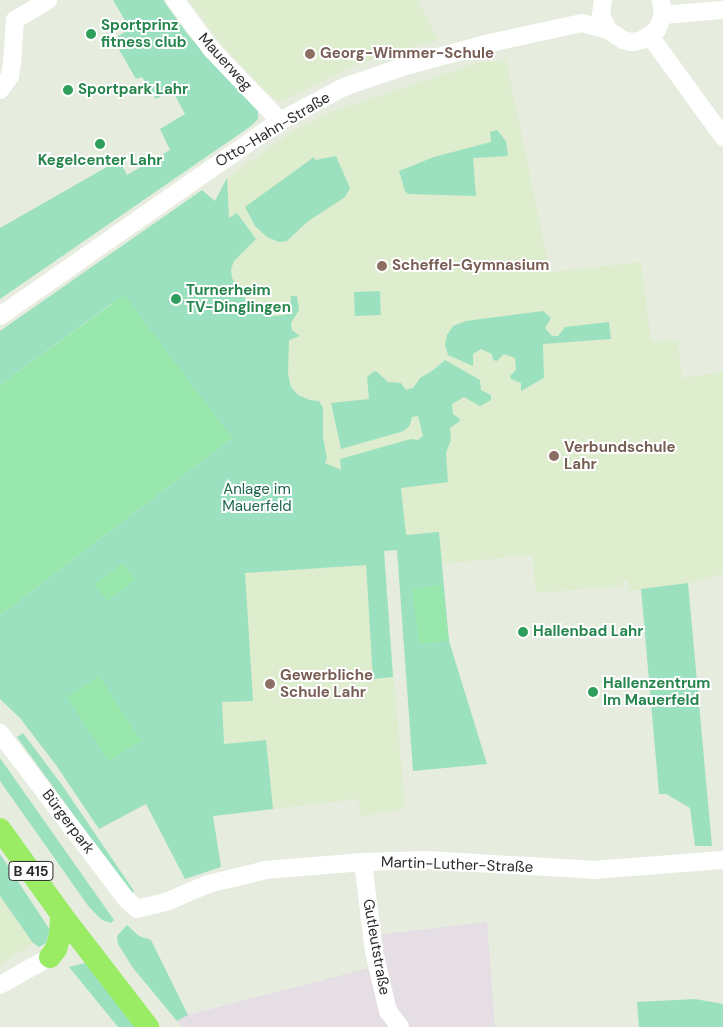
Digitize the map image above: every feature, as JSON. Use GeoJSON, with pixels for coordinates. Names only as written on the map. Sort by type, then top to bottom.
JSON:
{"type":"FeatureCollection","features":[{"type":"Feature","properties":{"kind":"main road","name":"B 415"},"geometry":{"type":"LineString","coordinates":[[0,829],[61,914],[148,1027]]}},
{"type":"Feature","properties":{"kind":"main road"},"geometry":{"type":"LineString","coordinates":[[50,957],[56,949],[60,936],[61,914]]}},
{"type":"Feature","properties":{"kind":"main road"},"geometry":{"type":"LineString","coordinates":[[50,957],[66,953],[93,954]]}},
{"type":"Feature","properties":{"kind":"street"},"geometry":{"type":"LineString","coordinates":[[0,90],[10,76],[15,20],[48,0]]}},
{"type":"Feature","properties":{"kind":"street","name":"Mauerweg"},"geometry":{"type":"LineString","coordinates":[[174,0],[212,50],[280,121]]}},
{"type":"Feature","properties":{"kind":"street"},"geometry":{"type":"LineString","coordinates":[[602,4],[602,15],[608,30]]}},
{"type":"Feature","properties":{"kind":"street","name":"Otto-Hahn-Straße"},"geometry":{"type":"LineString","coordinates":[[582,23],[602,4]]}},
{"type":"Feature","properties":{"kind":"street"},"geometry":{"type":"LineString","coordinates":[[723,10],[662,7],[661,23],[650,36],[723,137]]}},
{"type":"Feature","properties":{"kind":"street","name":"Otto-Hahn-Straße"},"geometry":{"type":"LineString","coordinates":[[0,316],[280,121],[344,87],[402,67],[473,47],[582,23],[608,30],[623,40],[632,42],[650,36]]}},
{"type":"Feature","properties":{"kind":"street","name":"Bürgerpark"},"geometry":{"type":"LineString","coordinates":[[0,732],[126,899],[137,909]]}},
{"type":"Feature","properties":{"kind":"street","name":"Martin-Luther-Straße"},"geometry":{"type":"LineString","coordinates":[[137,909],[166,902],[208,884],[266,870],[363,862],[427,860],[593,870],[723,860]]}},
{"type":"Feature","properties":{"kind":"street","name":"Gutleutstraße"},"geometry":{"type":"LineString","coordinates":[[363,862],[374,952],[388,1012],[400,1027]]}},
{"type":"Feature","properties":{"kind":"street"},"geometry":{"type":"LineString","coordinates":[[0,985],[50,957]]}},
{"type":"Feature","properties":{"kind":"shaded area","name":"Georg-Wimmer-Schule"},"geometry":{"type":"Polygon","coordinates":[[[189,0],[417,0],[438,40],[358,64],[280,102],[267,93],[222,45],[189,0]]]}},
{"type":"Feature","properties":{"kind":"shaded area"},"geometry":{"type":"Polygon","coordinates":[[[506,60],[550,272],[641,262],[651,341],[678,340],[682,378],[723,372],[723,574],[688,583],[630,591],[627,580],[623,580],[623,586],[536,593],[532,555],[441,564],[441,559],[398,563],[392,518],[321,461],[231,323],[222,185],[227,178],[298,128],[330,112],[477,63],[506,60]]]}},
{"type":"Feature","properties":{"kind":"shaded area","name":"Gewerbliche Schule Lahr"},"geometry":{"type":"Polygon","coordinates":[[[383,550],[405,809],[362,816],[358,799],[212,816],[226,568],[383,550]]]}},
{"type":"Feature","properties":{"kind":"shaded area"},"geometry":{"type":"Polygon","coordinates":[[[0,896],[33,943],[0,965],[0,896]]]}},
{"type":"Feature","properties":{"kind":"shaded area"},"geometry":{"type":"Polygon","coordinates":[[[487,922],[495,1027],[182,1027],[177,1021],[188,1015],[369,968],[365,936],[487,922]]]}},
{"type":"Feature","properties":{"kind":"green space"},"geometry":{"type":"Polygon","coordinates":[[[113,0],[163,0],[188,35],[258,111],[258,119],[251,126],[0,299],[0,228],[119,160],[127,175],[170,150],[160,129],[185,114],[172,90],[156,99],[142,77],[136,79],[113,39],[130,29],[113,0]]]}},
{"type":"Feature","properties":{"kind":"green space"},"geometry":{"type":"Polygon","coordinates":[[[497,130],[506,141],[508,156],[473,158],[476,196],[408,194],[405,191],[399,171],[434,157],[491,142],[490,132],[497,130]]]}},
{"type":"Feature","properties":{"kind":"green space"},"geometry":{"type":"Polygon","coordinates":[[[336,156],[350,188],[345,197],[307,222],[287,241],[279,242],[267,237],[255,226],[245,207],[314,157],[315,160],[336,156]]]}},
{"type":"Feature","properties":{"kind":"green space","name":"Anlage im Mauerfeld"},"geometry":{"type":"Polygon","coordinates":[[[227,178],[229,218],[237,213],[256,239],[234,261],[231,269],[232,278],[236,284],[245,287],[244,296],[248,303],[262,305],[272,316],[284,315],[290,309],[291,296],[297,296],[299,310],[291,323],[292,330],[300,336],[289,340],[288,374],[291,387],[298,395],[310,400],[319,401],[323,408],[323,437],[327,458],[325,463],[341,470],[340,459],[411,439],[418,440],[423,436],[418,416],[412,417],[410,425],[404,431],[341,449],[331,403],[369,399],[367,377],[373,372],[376,371],[388,382],[401,383],[406,390],[413,388],[420,378],[445,360],[480,380],[481,390],[491,395],[491,400],[480,406],[464,397],[452,404],[453,414],[460,421],[450,428],[451,440],[446,453],[448,482],[401,488],[406,535],[439,532],[449,641],[487,764],[413,771],[397,550],[384,551],[393,677],[373,679],[366,565],[245,573],[253,701],[222,702],[224,744],[266,740],[273,809],[213,816],[221,867],[185,879],[146,804],[99,829],[56,765],[20,718],[0,699],[0,615],[232,438],[111,304],[0,385],[0,331],[202,190],[215,201],[227,178]]]}},
{"type":"Feature","properties":{"kind":"green space"},"geometry":{"type":"Polygon","coordinates":[[[380,291],[381,315],[355,316],[354,292],[380,291]]]}},
{"type":"Feature","properties":{"kind":"green space"},"geometry":{"type":"Polygon","coordinates":[[[124,295],[232,438],[0,615],[0,385],[124,295]]]}},
{"type":"Feature","properties":{"kind":"green space"},"geometry":{"type":"Polygon","coordinates":[[[543,311],[551,318],[545,328],[552,336],[558,336],[565,327],[609,322],[611,339],[543,344],[544,378],[521,391],[521,383],[511,379],[510,376],[516,370],[515,358],[504,354],[497,361],[493,360],[492,354],[481,349],[473,354],[473,366],[448,355],[445,345],[447,335],[453,326],[466,321],[543,311]]]}},
{"type":"Feature","properties":{"kind":"green space"},"geometry":{"type":"Polygon","coordinates":[[[123,563],[136,580],[108,601],[95,584],[123,563]]]}},
{"type":"Feature","properties":{"kind":"green space"},"geometry":{"type":"Polygon","coordinates":[[[688,583],[712,846],[695,846],[690,808],[666,794],[659,794],[641,589],[688,583]]]}},
{"type":"Feature","properties":{"kind":"green space"},"geometry":{"type":"Polygon","coordinates":[[[442,585],[449,641],[419,644],[412,589],[442,585]]]}},
{"type":"Feature","properties":{"kind":"green space"},"geometry":{"type":"Polygon","coordinates":[[[99,676],[141,741],[109,761],[67,697],[99,676]]]}},
{"type":"Feature","properties":{"kind":"green space"},"geometry":{"type":"Polygon","coordinates":[[[23,733],[62,785],[134,891],[132,893],[130,893],[17,737],[23,733]]]}},
{"type":"Feature","properties":{"kind":"green space"},"geometry":{"type":"Polygon","coordinates":[[[0,758],[114,920],[111,923],[102,920],[89,907],[0,781],[0,758]]]}},
{"type":"Feature","properties":{"kind":"green space"},"geometry":{"type":"Polygon","coordinates":[[[0,854],[50,930],[46,943],[39,947],[33,943],[0,896],[0,854]]]}},
{"type":"Feature","properties":{"kind":"green space"},"geometry":{"type":"Polygon","coordinates":[[[127,925],[139,936],[151,940],[188,1015],[177,1021],[133,968],[118,944],[117,936],[127,925]]]}},
{"type":"Feature","properties":{"kind":"green space"},"geometry":{"type":"Polygon","coordinates":[[[85,963],[138,1027],[118,1027],[69,967],[85,963]]]}},
{"type":"Feature","properties":{"kind":"green space"},"geometry":{"type":"Polygon","coordinates":[[[695,999],[723,1004],[723,1027],[639,1027],[637,1002],[695,999]]]}},
{"type":"Feature","properties":{"kind":"place","name":"Sportprinz fitness club"},"geometry":{"type":"Point","coordinates":[91,34]}},
{"type":"Feature","properties":{"kind":"place","name":"Georg-Wimmer-Schule"},"geometry":{"type":"Point","coordinates":[310,54]}},
{"type":"Feature","properties":{"kind":"place","name":"Sportpark Lahr"},"geometry":{"type":"Point","coordinates":[68,90]}},
{"type":"Feature","properties":{"kind":"place","name":"Kegelcenter Lahr"},"geometry":{"type":"Point","coordinates":[100,144]}},
{"type":"Feature","properties":{"kind":"place","name":"Scheffel-Gymnasium"},"geometry":{"type":"Point","coordinates":[382,266]}},
{"type":"Feature","properties":{"kind":"place","name":"Turnerheim TV-Dinglingen"},"geometry":{"type":"Point","coordinates":[176,299]}},
{"type":"Feature","properties":{"kind":"place","name":"Verbundschule Lahr"},"geometry":{"type":"Point","coordinates":[554,456]}},
{"type":"Feature","properties":{"kind":"place","name":"Hallenbad Lahr"},"geometry":{"type":"Point","coordinates":[523,632]}},
{"type":"Feature","properties":{"kind":"place","name":"Gewerbliche Schule Lahr"},"geometry":{"type":"Point","coordinates":[270,684]}},
{"type":"Feature","properties":{"kind":"place","name":"Hallenzentrum Im Mauerfeld"},"geometry":{"type":"Point","coordinates":[593,692]}}]}
